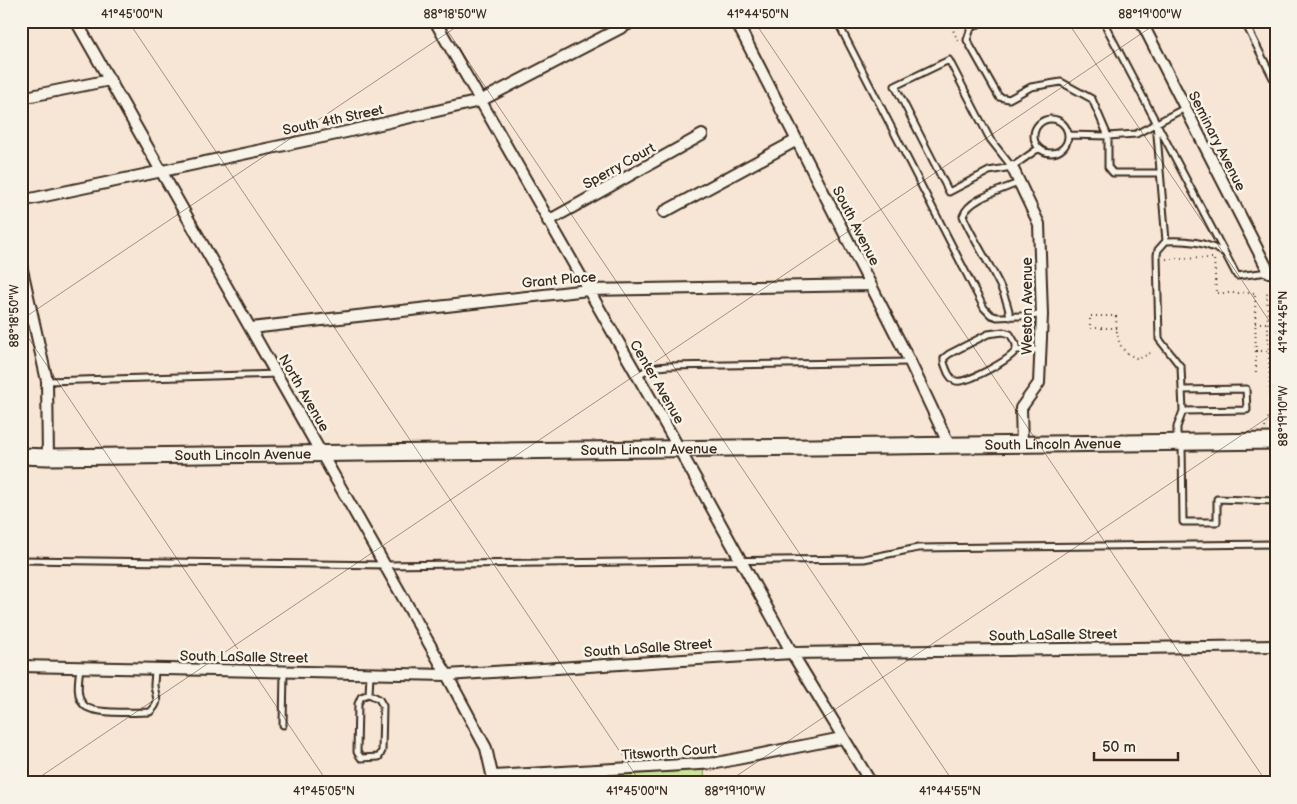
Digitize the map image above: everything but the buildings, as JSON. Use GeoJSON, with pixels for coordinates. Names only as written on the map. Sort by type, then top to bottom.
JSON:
{"type":"FeatureCollection","features":[{"type":"Feature","properties":{"kind":"street","name":"North Avenue"},"geometry":{"type":"LineString","coordinates":[[76,21],[447,675],[486,748],[494,779]]}},
{"type":"Feature","properties":{"kind":"street","name":"Center Avenue"},"geometry":{"type":"LineString","coordinates":[[435,21],[638,375],[792,652],[842,738],[871,783]]}},
{"type":"Feature","properties":{"kind":"street","name":"South 4th Street"},"geometry":{"type":"LineString","coordinates":[[21,201],[346,132],[480,101],[634,21]]}},
{"type":"Feature","properties":{"kind":"street","name":"South Avenue"},"geometry":{"type":"LineString","coordinates":[[736,21],[910,362],[949,445]]}},
{"type":"Feature","properties":{"kind":"street","name":"Seminary Avenue"},"geometry":{"type":"LineString","coordinates":[[1141,21],[1272,272]]}},
{"type":"Feature","properties":{"kind":"street"},"geometry":{"type":"LineString","coordinates":[[21,98],[110,80]]}},
{"type":"Feature","properties":{"kind":"street","name":"Sperry Court"},"geometry":{"type":"LineString","coordinates":[[548,220],[702,135]]}},
{"type":"Feature","properties":{"kind":"street"},"geometry":{"type":"LineString","coordinates":[[664,212],[797,140]]}},
{"type":"Feature","properties":{"kind":"street","name":"Weston Avenue"},"geometry":{"type":"LineString","coordinates":[[1012,167],[1039,224],[1042,350],[1039,383],[1021,408],[1022,445]]}},
{"type":"Feature","properties":{"kind":"street"},"geometry":{"type":"LineString","coordinates":[[21,265],[47,381],[48,457]]}},
{"type":"Feature","properties":{"kind":"street","name":"Grant Place"},"geometry":{"type":"LineString","coordinates":[[251,328],[588,290],[870,286]]}},
{"type":"Feature","properties":{"kind":"street","name":"South Lincoln Avenue"},"geometry":{"type":"LineString","coordinates":[[21,456],[680,450],[1276,441]]}},
{"type":"Feature","properties":{"kind":"street","name":"South LaSalle Street"},"geometry":{"type":"LineString","coordinates":[[21,666],[447,675],[792,652],[1276,646]]}},
{"type":"Feature","properties":{"kind":"street","name":"Titsworth Court"},"geometry":{"type":"LineString","coordinates":[[494,779],[717,763],[842,738]]}},
{"type":"Feature","properties":{"kind":"lane"},"geometry":{"type":"LineString","coordinates":[[837,21],[984,308],[990,315],[1010,317],[1042,315]]}},
{"type":"Feature","properties":{"kind":"lane"},"geometry":{"type":"LineString","coordinates":[[984,21],[971,28],[968,40],[999,97],[1009,99],[1031,87],[1061,82],[1092,99],[1108,136],[1108,167],[1113,173],[1160,173]]}},
{"type":"Feature","properties":{"kind":"lane"},"geometry":{"type":"LineString","coordinates":[[1103,21],[1237,276],[1272,272]]}},
{"type":"Feature","properties":{"kind":"lane"},"geometry":{"type":"LineString","coordinates":[[1244,21],[1276,84]]}},
{"type":"Feature","properties":{"kind":"lane"},"geometry":{"type":"LineString","coordinates":[[1012,167],[990,139],[949,60],[895,86],[949,192],[989,171],[1012,167],[1039,148]]}},
{"type":"Feature","properties":{"kind":"lane"},"geometry":{"type":"LineString","coordinates":[[1068,135],[1108,136],[1136,134],[1185,108]]}},
{"type":"Feature","properties":{"kind":"lane"},"geometry":{"type":"LineString","coordinates":[[1044,121],[1059,121],[1067,130],[1068,135],[1067,141],[1060,150],[1049,153],[1039,148],[1034,133],[1044,121]]}},
{"type":"Feature","properties":{"kind":"lane"},"geometry":{"type":"LineString","coordinates":[[1156,123],[1166,241]]}},
{"type":"Feature","properties":{"kind":"lane"},"geometry":{"type":"LineString","coordinates":[[1010,317],[1008,302],[963,216],[966,209],[978,201],[1020,182]]}},
{"type":"Feature","properties":{"kind":"lane"},"geometry":{"type":"LineString","coordinates":[[1224,253],[1207,244],[1188,240],[1166,241],[1158,250],[1157,255],[1159,339],[1181,367],[1183,411],[1177,427],[1183,522],[1217,522],[1217,499],[1276,501]]}},
{"type":"Feature","properties":{"kind":"lane"},"geometry":{"type":"LineString","coordinates":[[21,323],[33,320]]}},
{"type":"Feature","properties":{"kind":"lane"},"geometry":{"type":"LineString","coordinates":[[1016,350],[1016,344],[1010,334],[995,332],[948,354],[944,358],[944,362],[951,378],[956,381],[963,381],[1003,362],[1016,350],[1042,350]]}},
{"type":"Feature","properties":{"kind":"lane"},"geometry":{"type":"LineString","coordinates":[[638,375],[650,368],[667,366],[910,362]]}},
{"type":"Feature","properties":{"kind":"lane"},"geometry":{"type":"LineString","coordinates":[[47,381],[277,374]]}},
{"type":"Feature","properties":{"kind":"lane"},"geometry":{"type":"LineString","coordinates":[[1182,390],[1246,389],[1247,410],[1183,411]]}},
{"type":"Feature","properties":{"kind":"lane"},"geometry":{"type":"LineString","coordinates":[[21,560],[386,565],[864,559],[918,548],[1276,544]]}},
{"type":"Feature","properties":{"kind":"lane"},"geometry":{"type":"LineString","coordinates":[[80,667],[79,695],[84,706],[92,710],[150,712],[156,706],[158,699],[154,686],[155,668]]}},
{"type":"Feature","properties":{"kind":"lane"},"geometry":{"type":"LineString","coordinates":[[283,725],[284,671]]}},
{"type":"Feature","properties":{"kind":"lane"},"geometry":{"type":"LineString","coordinates":[[369,694],[370,673]]}},
{"type":"Feature","properties":{"kind":"lane"},"geometry":{"type":"LineString","coordinates":[[369,694],[379,699],[383,706],[382,751],[379,757],[361,758],[357,752],[358,704],[361,697],[369,694]]}},
{"type":"Feature","properties":{"kind":"path"},"geometry":{"type":"LineString","coordinates":[[1166,259],[1214,258],[1216,293],[1255,293],[1256,376]]}},
{"type":"Feature","properties":{"kind":"path"},"geometry":{"type":"LineString","coordinates":[[1265,428],[1269,416],[1270,396],[1267,351],[1267,292]]}},
{"type":"Feature","properties":{"kind":"path"},"geometry":{"type":"LineString","coordinates":[[1116,328],[1090,328],[1090,316],[1116,316],[1117,339],[1126,353],[1139,358],[1152,352]]}},
{"type":"Feature","properties":{"kind":"path"},"geometry":{"type":"LineString","coordinates":[[1255,323],[1267,323]]}},
{"type":"Feature","properties":{"kind":"path"},"geometry":{"type":"LineString","coordinates":[[1256,351],[1267,351]]}},
{"type":"Feature","properties":{"kind":"green space"},"geometry":{"type":"Polygon","coordinates":[[[704,770],[705,783],[598,783],[598,776],[704,770]]]}}]}
